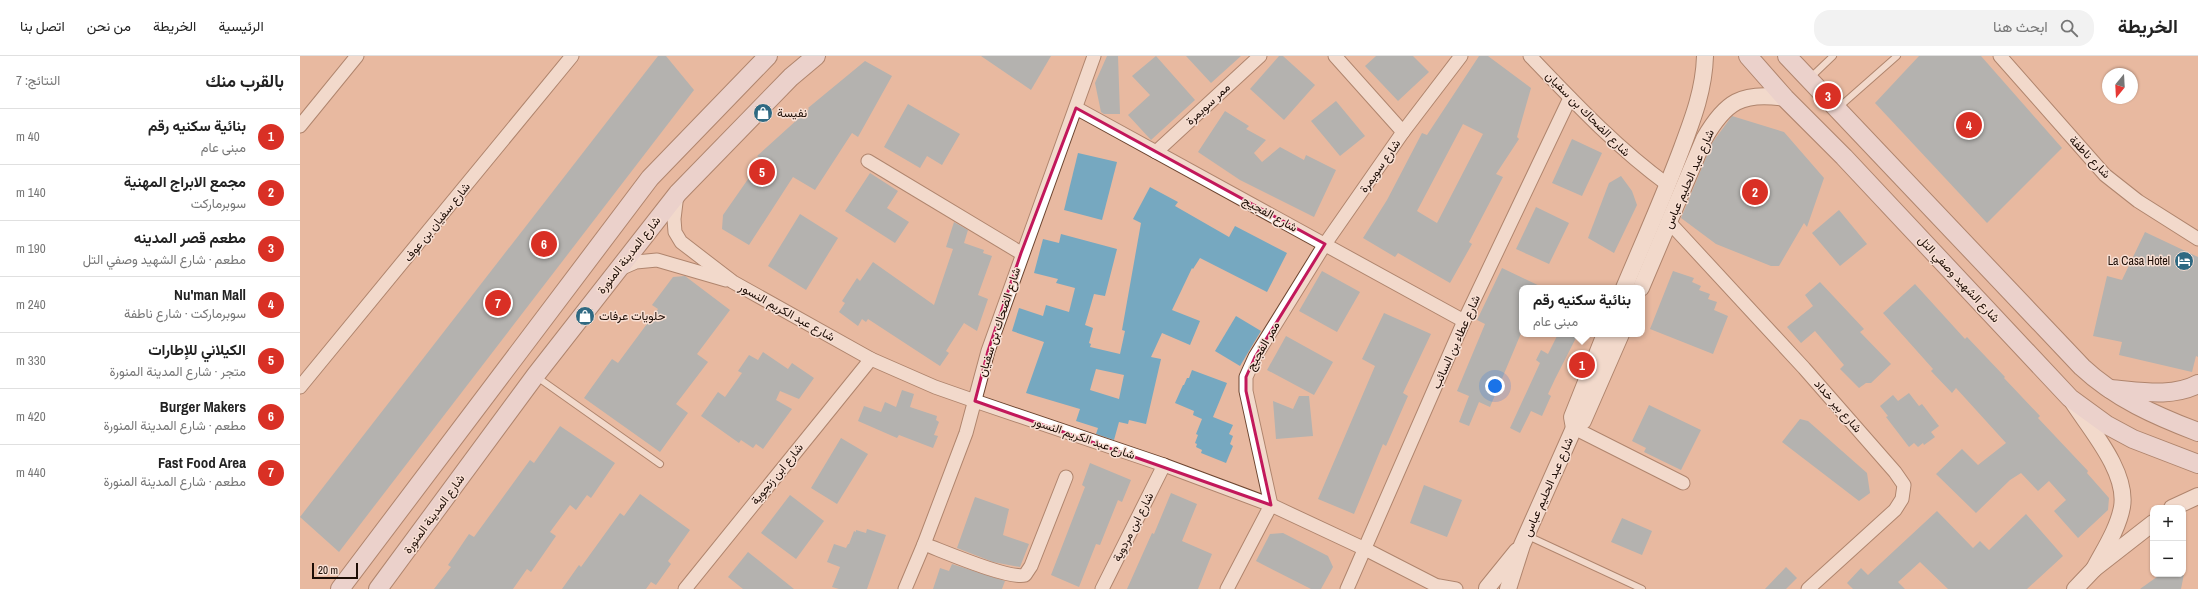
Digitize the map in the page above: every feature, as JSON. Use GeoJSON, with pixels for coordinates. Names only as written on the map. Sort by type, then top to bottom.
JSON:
{"type":"FeatureCollection","features":[{"type":"Feature","properties":{"kind":"main road","name":"شارع المدينة المنورة"},"geometry":{"type":"LineString","coordinates":[[378,589],[535,376],[678,193],[791,78],[816,56]]}},
{"type":"Feature","properties":{"kind":"main road","name":"شارع الشهيد وصفي التل"},"geometry":{"type":"LineString","coordinates":[[1748,56],[1784,98],[1844,157],[2070,398],[2107,424],[2133,439],[2198,464]]}},
{"type":"Feature","properties":{"kind":"main road"},"geometry":{"type":"LineString","coordinates":[[1787,56],[2042,328],[2082,367],[2107,389],[2145,410],[2198,432]]}},
{"type":"Feature","properties":{"kind":"main road"},"geometry":{"type":"LineString","coordinates":[[340,589],[650,178],[766,57]]}},
{"type":"Feature","properties":{"kind":"main road"},"geometry":{"type":"LineString","coordinates":[[2107,389],[2169,391],[2184,389],[2198,384]]}},
{"type":"Feature","properties":{"kind":"street"},"geometry":{"type":"LineString","coordinates":[[300,126],[357,56]]}},
{"type":"Feature","properties":{"kind":"street","name":"شارع سفيان بن عوف"},"geometry":{"type":"LineString","coordinates":[[300,387],[340,341],[572,56]]}},
{"type":"Feature","properties":{"kind":"street","name":"شارع الضحاك بن سفيان"},"geometry":{"type":"LineString","coordinates":[[905,589],[924,544],[966,433],[988,351],[1021,253],[1094,56]]}},
{"type":"Feature","properties":{"kind":"street","name":"ممر سويمرة"},"geometry":{"type":"LineString","coordinates":[[1156,152],[1260,56]]}},
{"type":"Feature","properties":{"kind":"street","name":"شارع سويمرة"},"geometry":{"type":"LineString","coordinates":[[1325,244],[1403,132],[1334,56]]}},
{"type":"Feature","properties":{"kind":"street"},"geometry":{"type":"LineString","coordinates":[[1403,132],[1461,56]]}},
{"type":"Feature","properties":{"kind":"street","name":"شارع الضحاك بن سفيان"},"geometry":{"type":"LineString","coordinates":[[1530,56],[1626,153],[1668,185]]}},
{"type":"Feature","properties":{"kind":"street","name":"شارع عبد الحليم عباس"},"geometry":{"type":"LineString","coordinates":[[1625,285],[1668,185],[1697,108],[1704,73],[1705,56]]}},
{"type":"Feature","properties":{"kind":"street"},"geometry":{"type":"LineString","coordinates":[[1737,56],[1770,81]]}},
{"type":"Feature","properties":{"kind":"street"},"geometry":{"type":"LineString","coordinates":[[1796,56],[1807,78]]}},
{"type":"Feature","properties":{"kind":"street","name":"شارع ناطفة"},"geometry":{"type":"LineString","coordinates":[[2000,56],[2105,175],[2138,201],[2198,239]]}},
{"type":"Feature","properties":{"kind":"street","name":"شارع عبد الحليم عباس"},"geometry":{"type":"LineString","coordinates":[[1642,285],[1670,223],[1704,139],[1724,110],[1737,101],[1752,95],[1765,94],[1784,98]]}},
{"type":"Feature","properties":{"kind":"street","name":"شارع عطاء بن السائب"},"geometry":{"type":"LineString","coordinates":[[1347,589],[1464,321],[1570,98]]}},
{"type":"Feature","properties":{"kind":"street","name":"شارع الفجيج"},"geometry":{"type":"LineString","coordinates":[[1076,108],[1464,321]]}},
{"type":"Feature","properties":{"kind":"street"},"geometry":{"type":"LineString","coordinates":[[868,161],[1021,253]]}},
{"type":"Feature","properties":{"kind":"street","name":"شارع عبد الكريم النسور"},"geometry":{"type":"LineString","coordinates":[[678,193],[674,219],[675,232],[681,242],[733,282],[871,359],[975,402],[1164,465],[1271,505],[1365,549],[1441,587],[1456,589]]}},
{"type":"Feature","properties":{"kind":"street","name":"شارع بير خداد"},"geometry":{"type":"LineString","coordinates":[[1670,223],[1804,368],[1895,472],[1904,485],[1902,499],[1895,510],[1808,589]]}},
{"type":"Feature","properties":{"kind":"street","name":"ممر الفجيج"},"geometry":{"type":"LineString","coordinates":[[1271,505],[1246,391],[1246,377],[1255,357],[1325,244]]}},
{"type":"Feature","properties":{"kind":"street","name":"شارع عبد الكريم النسور"},"geometry":{"type":"LineString","coordinates":[[617,271],[636,262],[656,260],[733,282]]}},
{"type":"Feature","properties":{"kind":"street","name":"شارع عبد الحليم عباس"},"geometry":{"type":"LineString","coordinates":[[1574,428],[1572,417],[1604,337]]}},
{"type":"Feature","properties":{"kind":"street","name":"شارع عبد الحليم عباس"},"geometry":{"type":"LineString","coordinates":[[1508,589],[1524,540],[1574,428],[1583,421],[1620,337]]}},
{"type":"Feature","properties":{"kind":"street","name":"شارع ابن زنجوية"},"geometry":{"type":"LineString","coordinates":[[685,589],[871,359]]}},
{"type":"Feature","properties":{"kind":"street"},"geometry":{"type":"LineString","coordinates":[[2070,398],[2110,460],[2120,480],[2122,507],[2114,530],[2094,569]]}},
{"type":"Feature","properties":{"kind":"street"},"geometry":{"type":"LineString","coordinates":[[1574,428],[1683,483]]}},
{"type":"Feature","properties":{"kind":"street","name":"شارع ابن مردوية"},"geometry":{"type":"LineString","coordinates":[[1102,589],[1164,465]]}},
{"type":"Feature","properties":{"kind":"street"},"geometry":{"type":"LineString","coordinates":[[924,544],[994,569],[1018,576],[1025,575],[1032,566],[1066,477]]}},
{"type":"Feature","properties":{"kind":"street"},"geometry":{"type":"LineString","coordinates":[[2178,505],[2198,496]]}},
{"type":"Feature","properties":{"kind":"street"},"geometry":{"type":"LineString","coordinates":[[1227,589],[1271,505]]}},
{"type":"Feature","properties":{"kind":"street"},"geometry":{"type":"LineString","coordinates":[[2075,589],[2094,569],[2150,524]]}},
{"type":"Feature","properties":{"kind":"street","name":"شارع عبد الحليم عباس"},"geometry":{"type":"LineString","coordinates":[[1489,589],[1524,540]]}},
{"type":"Feature","properties":{"kind":"lane"},"geometry":{"type":"LineString","coordinates":[[1807,78],[1833,56]]}},
{"type":"Feature","properties":{"kind":"lane"},"geometry":{"type":"LineString","coordinates":[[1836,110],[1897,56]]}},
{"type":"Feature","properties":{"kind":"lane"},"geometry":{"type":"LineString","coordinates":[[535,376],[660,464]]}},
{"type":"Feature","properties":{"kind":"lane"},"geometry":{"type":"LineString","coordinates":[[1524,540],[1642,589]]}},
{"type":"Feature","properties":{"kind":"highlighted area"},"geometry":{"type":"Polygon","coordinates":[[[1076,108],[1325,244],[1255,357],[1246,377],[1246,391],[1271,505],[975,401],[988,351],[1021,253],[1076,108]]]}},
{"type":"Feature","properties":{"kind":"building"},"geometry":{"type":"Polygon","coordinates":[[[658,56],[666,56],[694,90],[339,552],[300,517],[658,56]]]}},
{"type":"Feature","properties":{"kind":"building"},"geometry":{"type":"Polygon","coordinates":[[[981,56],[1051,56],[1031,90],[981,56]]]}},
{"type":"Feature","properties":{"kind":"building"},"geometry":{"type":"Polygon","coordinates":[[[1107,56],[1118,56],[1120,114],[1104,114],[1101,112],[1095,83],[1107,56]]]}},
{"type":"Feature","properties":{"kind":"building"},"geometry":{"type":"Polygon","coordinates":[[[1156,56],[1195,100],[1151,140],[1128,115],[1150,95],[1132,76],[1156,56]]]}},
{"type":"Feature","properties":{"kind":"building"},"geometry":{"type":"Polygon","coordinates":[[[1186,56],[1241,56],[1211,83],[1186,56]]]}},
{"type":"Feature","properties":{"kind":"building"},"geometry":{"type":"Polygon","coordinates":[[[1279,56],[1283,56],[1315,85],[1284,120],[1250,89],[1279,56]]]}},
{"type":"Feature","properties":{"kind":"building"},"geometry":{"type":"Polygon","coordinates":[[[1376,56],[1413,56],[1429,72],[1398,101],[1365,66],[1376,56]]]}},
{"type":"Feature","properties":{"kind":"building"},"geometry":{"type":"Polygon","coordinates":[[[1479,56],[1488,56],[1531,88],[1517,137],[1519,139],[1496,174],[1503,177],[1469,242],[1472,244],[1450,283],[1398,253],[1395,257],[1363,238],[1387,200],[1422,133],[1427,135],[1479,56]],[[1463,124],[1417,211],[1437,223],[1483,134],[1463,124]]]}},
{"type":"Feature","properties":{"kind":"building"},"geometry":{"type":"Polygon","coordinates":[[[1919,56],[1981,56],[2062,148],[1987,223],[1875,103],[1919,56]]]}},
{"type":"Feature","properties":{"kind":"building"},"geometry":{"type":"Polygon","coordinates":[[[865,61],[892,76],[858,137],[852,133],[815,190],[793,177],[749,245],[722,229],[723,215],[762,159],[757,156],[809,109],[808,108],[865,61]]]}},
{"type":"Feature","properties":{"kind":"building"},"geometry":{"type":"Polygon","coordinates":[[[1336,101],[1365,136],[1340,156],[1311,121],[1336,101]]]}},
{"type":"Feature","properties":{"kind":"building"},"geometry":{"type":"Polygon","coordinates":[[[908,104],[960,134],[942,165],[927,156],[920,168],[884,147],[908,104]]]}},
{"type":"Feature","properties":{"kind":"building"},"geometry":{"type":"Polygon","coordinates":[[[1225,111],[1249,126],[1246,129],[1266,140],[1254,153],[1262,162],[1280,147],[1304,160],[1306,155],[1336,170],[1314,217],[1240,180],[1198,152],[1225,111]]]}},
{"type":"Feature","properties":{"kind":"building"},"geometry":{"type":"Polygon","coordinates":[[[1732,116],[1784,132],[1824,178],[1807,227],[1804,223],[1779,266],[1771,266],[1716,244],[1681,218],[1712,143],[1732,116]]]}},
{"type":"Feature","properties":{"kind":"building"},"geometry":{"type":"Polygon","coordinates":[[[1572,139],[1602,153],[1582,196],[1552,183],[1572,139]]]}},
{"type":"Feature","properties":{"kind":"building"},"geometry":{"type":"Polygon","coordinates":[[[1078,153],[1117,162],[1102,220],[1064,210],[1078,153]]]}},
{"type":"Feature","properties":{"kind":"building"},"geometry":{"type":"Polygon","coordinates":[[[870,173],[898,191],[887,208],[909,222],[895,243],[845,211],[870,173]]]}},
{"type":"Feature","properties":{"kind":"building"},"geometry":{"type":"Polygon","coordinates":[[[1621,176],[1632,191],[1637,205],[1614,253],[1588,238],[1609,183],[1621,176]]]}},
{"type":"Feature","properties":{"kind":"building"},"geometry":{"type":"Polygon","coordinates":[[[1150,187],[1178,202],[1175,206],[1229,237],[1235,226],[1287,253],[1267,292],[1200,258],[1193,269],[1192,268],[1172,310],[1200,321],[1190,345],[1162,333],[1151,357],[1161,359],[1146,424],[1129,420],[1128,424],[1119,422],[1114,440],[1096,434],[1098,428],[1076,421],[1080,409],[1026,393],[1044,342],[1012,331],[1019,308],[1043,316],[1046,305],[1069,312],[1075,288],[1056,283],[1058,279],[1034,273],[1043,239],[1059,243],[1061,234],[1117,249],[1105,296],[1094,294],[1085,325],[1093,328],[1089,343],[1091,344],[1090,347],[1120,354],[1125,331],[1122,330],[1141,223],[1133,219],[1150,187]],[[1096,369],[1090,390],[1119,399],[1124,375],[1096,369]]]}},
{"type":"Feature","properties":{"kind":"building"},"geometry":{"type":"Polygon","coordinates":[[[1536,207],[1569,223],[1549,264],[1516,249],[1536,207]]]}},
{"type":"Feature","properties":{"kind":"building"},"geometry":{"type":"Polygon","coordinates":[[[1839,210],[1867,244],[1840,266],[1812,233],[1839,210]]]}},
{"type":"Feature","properties":{"kind":"building"},"geometry":{"type":"Polygon","coordinates":[[[800,214],[838,238],[806,290],[768,266],[800,214]]]}},
{"type":"Feature","properties":{"kind":"building"},"geometry":{"type":"Polygon","coordinates":[[[954,222],[968,230],[964,243],[984,250],[983,253],[992,256],[978,295],[988,299],[977,331],[964,323],[946,351],[949,353],[940,366],[868,319],[866,322],[862,319],[858,326],[839,312],[845,303],[842,301],[857,278],[860,281],[873,262],[934,305],[953,249],[946,247],[954,222]]]}},
{"type":"Feature","properties":{"kind":"building"},"geometry":{"type":"Polygon","coordinates":[[[2145,232],[2198,257],[2198,357],[2196,356],[2192,372],[2119,355],[2122,342],[2093,336],[2107,276],[2122,280],[2145,232]]]}},
{"type":"Feature","properties":{"kind":"building"},"geometry":{"type":"Polygon","coordinates":[[[1502,268],[1538,285],[1519,285],[1519,337],[1490,407],[1479,402],[1469,426],[1459,422],[1469,396],[1457,391],[1485,324],[1477,320],[1502,268]]]}},
{"type":"Feature","properties":{"kind":"building"},"geometry":{"type":"Polygon","coordinates":[[[1322,271],[1360,292],[1337,332],[1299,311],[1322,271]]]}},
{"type":"Feature","properties":{"kind":"building"},"geometry":{"type":"Polygon","coordinates":[[[1673,271],[1694,278],[1692,282],[1701,286],[1699,290],[1710,294],[1708,299],[1717,302],[1714,310],[1728,316],[1713,354],[1650,329],[1673,271]]]}},
{"type":"Feature","properties":{"kind":"building"},"geometry":{"type":"Polygon","coordinates":[[[685,276],[730,310],[697,354],[708,362],[676,404],[688,413],[660,452],[584,398],[612,359],[618,363],[658,309],[652,305],[673,277],[685,276]]]}},
{"type":"Feature","properties":{"kind":"building"},"geometry":{"type":"Polygon","coordinates":[[[1820,282],[1864,329],[1860,332],[1891,364],[1871,383],[1866,383],[1859,388],[1840,369],[1844,365],[1815,331],[1801,343],[1787,327],[1813,306],[1805,295],[1820,282]]]}},
{"type":"Feature","properties":{"kind":"building"},"geometry":{"type":"Polygon","coordinates":[[[1915,284],[1965,339],[1967,337],[2005,377],[2004,378],[2040,416],[2038,418],[2088,471],[2087,473],[2109,498],[2108,510],[2078,538],[2054,511],[2066,500],[2049,481],[2038,491],[2021,473],[2010,480],[1976,513],[1936,474],[1962,449],[1978,465],[2006,443],[1956,388],[1952,393],[1931,371],[1933,369],[1883,313],[1915,284]]]}},
{"type":"Feature","properties":{"kind":"building"},"geometry":{"type":"Polygon","coordinates":[[[1384,313],[1431,334],[1403,393],[1408,396],[1386,446],[1383,444],[1354,514],[1318,499],[1375,366],[1362,359],[1384,313]]]}},
{"type":"Feature","properties":{"kind":"building"},"geometry":{"type":"Polygon","coordinates":[[[1236,316],[1261,331],[1240,366],[1215,351],[1236,316]]]}},
{"type":"Feature","properties":{"kind":"building"},"geometry":{"type":"Polygon","coordinates":[[[1286,336],[1333,362],[1314,395],[1267,370],[1286,336]]]}},
{"type":"Feature","properties":{"kind":"building"},"geometry":{"type":"Polygon","coordinates":[[[1556,337],[1576,337],[1548,394],[1551,396],[1542,416],[1531,411],[1520,433],[1510,428],[1540,363],[1536,360],[1541,350],[1548,354],[1556,337]]]}},
{"type":"Feature","properties":{"kind":"building"},"geometry":{"type":"Polygon","coordinates":[[[763,352],[788,369],[792,363],[814,378],[799,399],[780,391],[776,400],[792,409],[763,449],[756,444],[753,448],[741,440],[739,443],[701,416],[718,392],[725,397],[742,373],[738,371],[749,355],[758,360],[763,352]]]}},
{"type":"Feature","properties":{"kind":"building"},"geometry":{"type":"Polygon","coordinates":[[[1192,370],[1227,383],[1213,417],[1233,425],[1229,434],[1233,436],[1230,444],[1233,446],[1226,463],[1201,453],[1202,450],[1196,447],[1197,444],[1195,443],[1198,435],[1196,434],[1202,419],[1193,415],[1194,411],[1175,403],[1192,370]]]}},
{"type":"Feature","properties":{"kind":"building"},"geometry":{"type":"Polygon","coordinates":[[[902,390],[914,394],[910,407],[937,416],[936,420],[939,422],[934,435],[938,436],[933,448],[899,435],[897,438],[858,421],[864,406],[881,412],[885,402],[896,407],[902,390]]]}},
{"type":"Feature","properties":{"kind":"building"},"geometry":{"type":"Polygon","coordinates":[[[1909,393],[1919,406],[1922,404],[1939,426],[1931,432],[1935,437],[1924,445],[1923,443],[1918,447],[1914,443],[1909,447],[1886,417],[1888,416],[1880,406],[1893,395],[1898,401],[1909,393]]]}},
{"type":"Feature","properties":{"kind":"building"},"geometry":{"type":"Polygon","coordinates":[[[1299,396],[1309,396],[1313,436],[1276,439],[1273,401],[1293,409],[1299,396]]]}},
{"type":"Feature","properties":{"kind":"building"},"geometry":{"type":"Polygon","coordinates":[[[1649,405],[1701,430],[1681,470],[1644,452],[1646,448],[1632,441],[1649,405]]]}},
{"type":"Feature","properties":{"kind":"building"},"geometry":{"type":"Polygon","coordinates":[[[1800,419],[1808,421],[1867,473],[1870,493],[1859,501],[1782,442],[1800,419]]]}},
{"type":"Feature","properties":{"kind":"building"},"geometry":{"type":"Polygon","coordinates":[[[560,426],[615,463],[591,498],[587,495],[576,510],[570,505],[550,532],[556,536],[531,572],[527,569],[513,589],[434,589],[451,567],[448,565],[469,534],[474,537],[530,460],[534,463],[560,426]]]}},
{"type":"Feature","properties":{"kind":"building"},"geometry":{"type":"Polygon","coordinates":[[[841,438],[868,454],[837,504],[811,488],[841,438]]]}},
{"type":"Feature","properties":{"kind":"building"},"geometry":{"type":"Polygon","coordinates":[[[1090,463],[1131,480],[1122,502],[1118,500],[1100,545],[1096,544],[1079,587],[1051,575],[1085,487],[1082,485],[1090,463]]]}},
{"type":"Feature","properties":{"kind":"building"},"geometry":{"type":"Polygon","coordinates":[[[1424,485],[1462,500],[1447,537],[1410,523],[1424,485]]]}},
{"type":"Feature","properties":{"kind":"building"},"geometry":{"type":"Polygon","coordinates":[[[1171,493],[1197,504],[1182,541],[1212,554],[1198,589],[1127,589],[1152,533],[1154,534],[1171,493]]]}},
{"type":"Feature","properties":{"kind":"building"},"geometry":{"type":"Polygon","coordinates":[[[640,494],[690,530],[668,561],[671,564],[656,585],[651,582],[646,589],[562,589],[579,565],[581,567],[620,513],[624,516],[640,494]]]}},
{"type":"Feature","properties":{"kind":"building"},"geometry":{"type":"Polygon","coordinates":[[[790,495],[824,521],[796,559],[761,533],[790,495]]]}},
{"type":"Feature","properties":{"kind":"building"},"geometry":{"type":"Polygon","coordinates":[[[975,497],[1009,509],[1003,535],[1029,544],[1020,567],[993,562],[957,548],[975,497]]]}},
{"type":"Feature","properties":{"kind":"building"},"geometry":{"type":"Polygon","coordinates":[[[1937,511],[1973,548],[1980,541],[1989,550],[2026,514],[2063,556],[2027,589],[1948,589],[1920,562],[1898,582],[1905,589],[1853,589],[1847,583],[1861,568],[1868,575],[1937,511]]]}},
{"type":"Feature","properties":{"kind":"building"},"geometry":{"type":"Polygon","coordinates":[[[1622,518],[1652,531],[1642,555],[1611,542],[1622,518]]]}},
{"type":"Feature","properties":{"kind":"building"},"geometry":{"type":"Polygon","coordinates":[[[867,529],[886,535],[867,589],[839,589],[832,587],[840,567],[827,562],[834,544],[846,548],[854,531],[856,532],[856,530],[866,533],[867,529]]]}},
{"type":"Feature","properties":{"kind":"building"},"geometry":{"type":"Polygon","coordinates":[[[1283,533],[1328,556],[1333,567],[1321,589],[1311,589],[1256,561],[1270,534],[1283,533]]]}},
{"type":"Feature","properties":{"kind":"building"},"geometry":{"type":"Polygon","coordinates":[[[748,552],[794,589],[743,589],[728,577],[748,552]]]}},
{"type":"Feature","properties":{"kind":"building"},"geometry":{"type":"Polygon","coordinates":[[[952,564],[1005,581],[1002,589],[933,589],[940,568],[949,571],[952,564]]]}},
{"type":"Feature","properties":{"kind":"building"},"geometry":{"type":"Polygon","coordinates":[[[1786,567],[1797,578],[1786,589],[1765,589],[1786,567]]]}},
{"type":"Feature","properties":{"kind":"building"},"geometry":{"type":"Polygon","coordinates":[[[2157,577],[2183,577],[2181,589],[2140,589],[2157,577]]]}},
{"type":"Feature","properties":{"kind":"place","name":"مطعم قصر المدينه"},"geometry":{"type":"Point","coordinates":[1828,96]}},
{"type":"Feature","properties":{"kind":"place","name":"نفيسة"},"geometry":{"type":"Point","coordinates":[763,113]}},
{"type":"Feature","properties":{"kind":"place","name":"Nu'man Mall"},"geometry":{"type":"Point","coordinates":[1969,125]}},
{"type":"Feature","properties":{"kind":"place","name":"الكيلاني للإطارات"},"geometry":{"type":"Point","coordinates":[762,172]}},
{"type":"Feature","properties":{"kind":"place","name":"مجمع الابراج المهنية"},"geometry":{"type":"Point","coordinates":[1755,192]}},
{"type":"Feature","properties":{"kind":"place","name":"Burger Makers"},"geometry":{"type":"Point","coordinates":[544,244]}},
{"type":"Feature","properties":{"kind":"place","name":"La Casa Hotel"},"geometry":{"type":"Point","coordinates":[2184,261]}},
{"type":"Feature","properties":{"kind":"place","name":"Fast Food Area"},"geometry":{"type":"Point","coordinates":[498,303]}},
{"type":"Feature","properties":{"kind":"place","name":"حلويات عرفات"},"geometry":{"type":"Point","coordinates":[585,316]}},
{"type":"Feature","properties":{"kind":"place","name":"بنائية سكنيه رقم"},"geometry":{"type":"Point","coordinates":[1582,365]}}]}
